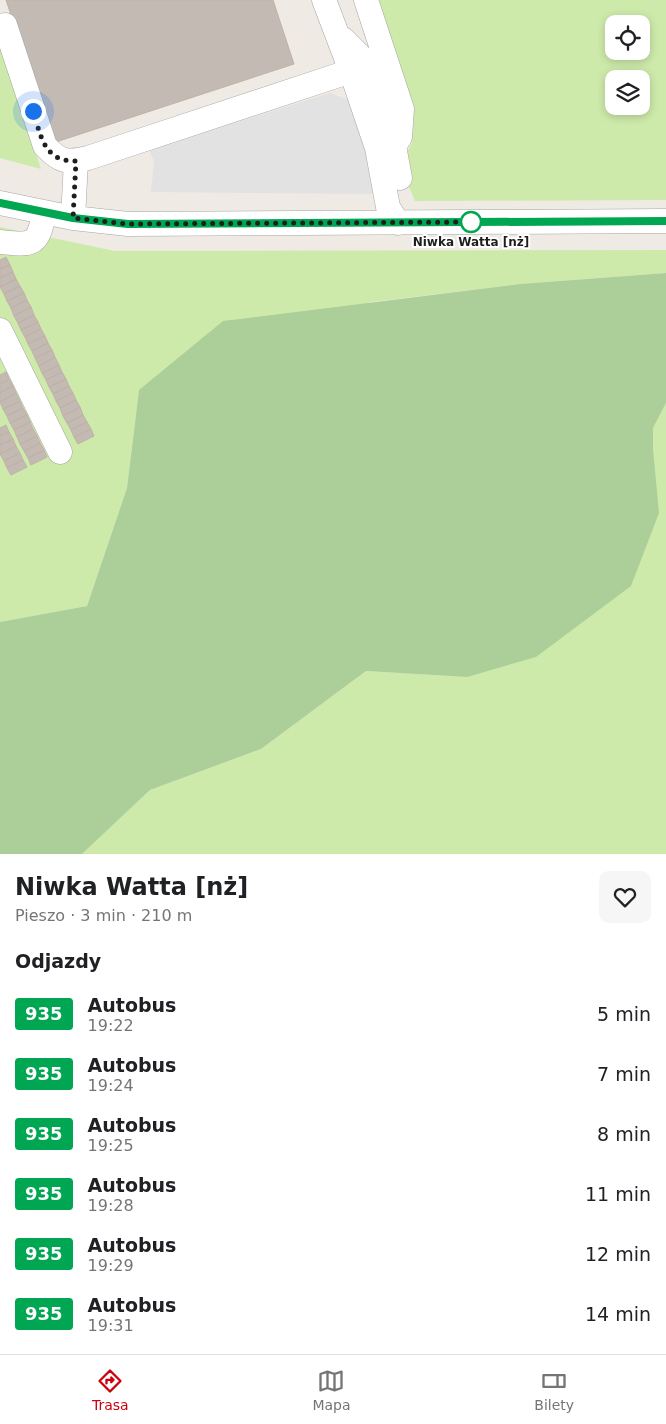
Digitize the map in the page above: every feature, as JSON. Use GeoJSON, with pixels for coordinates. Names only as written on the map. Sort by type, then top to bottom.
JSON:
{"type":"FeatureCollection","features":[{"type":"Feature","properties":{"kind":"street"},"geometry":{"type":"LineString","coordinates":[[324,0],[351,71],[386,147]]}},
{"type":"Feature","properties":{"kind":"street"},"geometry":{"type":"LineString","coordinates":[[366,0],[402,109],[400,137],[386,147]]}},
{"type":"Feature","properties":{"kind":"street"},"geometry":{"type":"LineString","coordinates":[[4,24],[44,146],[54,156],[65,161],[76,161],[351,71]]}},
{"type":"Feature","properties":{"kind":"street"},"geometry":{"type":"LineString","coordinates":[[334,30],[367,63],[387,117],[388,207],[398,224]]}},
{"type":"Feature","properties":{"kind":"street"},"geometry":{"type":"LineString","coordinates":[[73,218],[76,161]]}},
{"type":"Feature","properties":{"kind":"street"},"geometry":{"type":"LineString","coordinates":[[0,203],[73,218],[128,224],[398,224],[666,221]]}},
{"type":"Feature","properties":{"kind":"street"},"geometry":{"type":"LineString","coordinates":[[0,242],[30,243],[37,238],[44,213]]}},
{"type":"Feature","properties":{"kind":"street"},"geometry":{"type":"LineString","coordinates":[[0,330],[60,452]]}},
{"type":"Feature","properties":{"kind":"green space"},"geometry":{"type":"Polygon","coordinates":[[[376,0],[666,0],[666,200],[415,201],[409,187],[405,156],[412,143],[414,117],[376,0]]]}},
{"type":"Feature","properties":{"kind":"green space"},"geometry":{"type":"Polygon","coordinates":[[[0,40],[41,169],[0,158],[0,40]]]}},
{"type":"Feature","properties":{"kind":"green space"},"geometry":{"type":"Polygon","coordinates":[[[0,227],[115,251],[666,250],[666,273],[520,284],[371,302],[139,390],[127,488],[87,606],[0,622],[0,227]]]}},
{"type":"Feature","properties":{"kind":"green space"},"geometry":{"type":"Polygon","coordinates":[[[666,273],[666,403],[653,428],[659,513],[631,586],[536,657],[467,677],[366,671],[261,749],[150,790],[82,854],[0,854],[0,622],[87,606],[127,488],[139,390],[223,321],[520,284],[666,273]]]}},
{"type":"Feature","properties":{"kind":"green space"},"geometry":{"type":"Polygon","coordinates":[[[666,403],[666,854],[82,854],[150,790],[261,749],[366,671],[467,677],[653,449],[653,428],[666,403]]]}},
{"type":"Feature","properties":{"kind":"shaded area"},"geometry":{"type":"Polygon","coordinates":[[[330,93],[351,101],[368,152],[377,194],[151,192],[154,161],[149,150],[330,93]]]}},
{"type":"Feature","properties":{"kind":"building"},"geometry":{"type":"Polygon","coordinates":[[[6,0],[273,0],[294,64],[53,143],[6,0]]]}},
{"type":"Feature","properties":{"kind":"building"},"geometry":{"type":"Polygon","coordinates":[[[6,257],[10,265],[0,269],[0,260],[6,257]]]}},
{"type":"Feature","properties":{"kind":"building"},"geometry":{"type":"Polygon","coordinates":[[[10,265],[13,272],[0,278],[0,269],[10,265]]]}},
{"type":"Feature","properties":{"kind":"building"},"geometry":{"type":"Polygon","coordinates":[[[13,272],[16,279],[0,287],[0,278],[13,272]]]}},
{"type":"Feature","properties":{"kind":"building"},"geometry":{"type":"Polygon","coordinates":[[[16,279],[20,286],[4,294],[0,287],[16,279]]]}},
{"type":"Feature","properties":{"kind":"building"},"geometry":{"type":"Polygon","coordinates":[[[20,286],[24,293],[7,301],[4,294],[20,286]]]}},
{"type":"Feature","properties":{"kind":"building"},"geometry":{"type":"Polygon","coordinates":[[[24,293],[27,300],[11,308],[7,301],[24,293]]]}},
{"type":"Feature","properties":{"kind":"building"},"geometry":{"type":"Polygon","coordinates":[[[27,300],[31,307],[14,316],[11,308],[27,300]]]}},
{"type":"Feature","properties":{"kind":"building"},"geometry":{"type":"Polygon","coordinates":[[[31,307],[34,315],[18,323],[14,316],[31,307]]]}},
{"type":"Feature","properties":{"kind":"building"},"geometry":{"type":"Polygon","coordinates":[[[34,315],[38,322],[21,330],[18,323],[34,315]]]}},
{"type":"Feature","properties":{"kind":"building"},"geometry":{"type":"Polygon","coordinates":[[[38,322],[41,329],[25,337],[21,330],[38,322]]]}},
{"type":"Feature","properties":{"kind":"building"},"geometry":{"type":"Polygon","coordinates":[[[41,329],[45,336],[28,344],[25,337],[41,329]]]}},
{"type":"Feature","properties":{"kind":"building"},"geometry":{"type":"Polygon","coordinates":[[[45,336],[48,343],[32,351],[28,344],[45,336]]]}},
{"type":"Feature","properties":{"kind":"building"},"geometry":{"type":"Polygon","coordinates":[[[48,343],[52,350],[35,358],[32,351],[48,343]]]}},
{"type":"Feature","properties":{"kind":"building"},"geometry":{"type":"Polygon","coordinates":[[[52,350],[55,357],[39,366],[35,358],[52,350]]]}},
{"type":"Feature","properties":{"kind":"building"},"geometry":{"type":"Polygon","coordinates":[[[55,357],[59,365],[42,373],[39,366],[55,357]]]}},
{"type":"Feature","properties":{"kind":"building"},"geometry":{"type":"Polygon","coordinates":[[[59,365],[62,372],[46,380],[42,373],[59,365]]]}},
{"type":"Feature","properties":{"kind":"building"},"geometry":{"type":"Polygon","coordinates":[[[6,372],[9,379],[0,384],[0,375],[6,372]]]}},
{"type":"Feature","properties":{"kind":"building"},"geometry":{"type":"Polygon","coordinates":[[[62,372],[66,379],[49,387],[46,380],[62,372]]]}},
{"type":"Feature","properties":{"kind":"building"},"geometry":{"type":"Polygon","coordinates":[[[9,379],[13,386],[0,393],[0,384],[9,379]]]}},
{"type":"Feature","properties":{"kind":"building"},"geometry":{"type":"Polygon","coordinates":[[[66,379],[69,386],[53,394],[49,387],[66,379]]]}},
{"type":"Feature","properties":{"kind":"building"},"geometry":{"type":"Polygon","coordinates":[[[13,386],[16,393],[0,402],[0,393],[13,386]]]}},
{"type":"Feature","properties":{"kind":"building"},"geometry":{"type":"Polygon","coordinates":[[[69,386],[73,393],[56,401],[53,394],[69,386]]]}},
{"type":"Feature","properties":{"kind":"building"},"geometry":{"type":"Polygon","coordinates":[[[16,393],[20,401],[3,409],[0,402],[16,393]]]}},
{"type":"Feature","properties":{"kind":"building"},"geometry":{"type":"Polygon","coordinates":[[[73,393],[76,400],[60,408],[56,401],[73,393]]]}},
{"type":"Feature","properties":{"kind":"building"},"geometry":{"type":"Polygon","coordinates":[[[76,400],[80,407],[63,416],[60,408],[76,400]]]}},
{"type":"Feature","properties":{"kind":"building"},"geometry":{"type":"Polygon","coordinates":[[[20,401],[23,408],[7,416],[3,409],[20,401]]]}},
{"type":"Feature","properties":{"kind":"building"},"geometry":{"type":"Polygon","coordinates":[[[80,407],[83,415],[67,423],[63,416],[80,407]]]}},
{"type":"Feature","properties":{"kind":"building"},"geometry":{"type":"Polygon","coordinates":[[[23,408],[27,415],[10,423],[7,416],[23,408]]]}},
{"type":"Feature","properties":{"kind":"building"},"geometry":{"type":"Polygon","coordinates":[[[27,415],[30,422],[14,430],[10,423],[27,415]]]}},
{"type":"Feature","properties":{"kind":"building"},"geometry":{"type":"Polygon","coordinates":[[[83,415],[87,422],[71,430],[67,423],[83,415]]]}},
{"type":"Feature","properties":{"kind":"building"},"geometry":{"type":"Polygon","coordinates":[[[30,422],[33,429],[17,437],[14,430],[30,422]]]}},
{"type":"Feature","properties":{"kind":"building"},"geometry":{"type":"Polygon","coordinates":[[[87,422],[91,429],[74,437],[71,430],[87,422]]]}},
{"type":"Feature","properties":{"kind":"building"},"geometry":{"type":"Polygon","coordinates":[[[6,425],[9,432],[0,436],[0,428],[6,425]]]}},
{"type":"Feature","properties":{"kind":"building"},"geometry":{"type":"Polygon","coordinates":[[[33,429],[37,436],[20,444],[17,437],[33,429]]]}},
{"type":"Feature","properties":{"kind":"building"},"geometry":{"type":"Polygon","coordinates":[[[91,429],[94,436],[78,444],[74,437],[91,429]]]}},
{"type":"Feature","properties":{"kind":"building"},"geometry":{"type":"Polygon","coordinates":[[[9,432],[13,439],[0,445],[0,436],[9,432]]]}},
{"type":"Feature","properties":{"kind":"building"},"geometry":{"type":"Polygon","coordinates":[[[37,436],[40,443],[24,451],[20,444],[37,436]]]}},
{"type":"Feature","properties":{"kind":"building"},"geometry":{"type":"Polygon","coordinates":[[[13,439],[16,446],[0,454],[0,445],[13,439]]]}},
{"type":"Feature","properties":{"kind":"building"},"geometry":{"type":"Polygon","coordinates":[[[40,443],[44,450],[28,458],[24,451],[40,443]]]}},
{"type":"Feature","properties":{"kind":"building"},"geometry":{"type":"Polygon","coordinates":[[[16,446],[20,453],[4,461],[0,454],[16,446]]]}},
{"type":"Feature","properties":{"kind":"building"},"geometry":{"type":"Polygon","coordinates":[[[44,450],[47,457],[31,465],[28,458],[44,450]]]}},
{"type":"Feature","properties":{"kind":"building"},"geometry":{"type":"Polygon","coordinates":[[[20,453],[23,460],[7,468],[4,461],[20,453]]]}},
{"type":"Feature","properties":{"kind":"building"},"geometry":{"type":"Polygon","coordinates":[[[23,460],[27,467],[11,475],[7,468],[23,460]]]}},
{"type":"Feature","properties":{"kind":"bus line","name":"935"},"geometry":{"type":"LineString","coordinates":[[0,203],[91,221],[128,224],[398,224],[666,221]]}},
{"type":"Feature","properties":{"kind":"place","name":"Niwka Watta [nż]"},"geometry":{"type":"Point","coordinates":[471,222]}},
{"type":"Feature","properties":{"kind":"route"},"geometry":{"type":"LineString","coordinates":[[33,111],[44,146],[54,156],[65,161],[76,161],[73,218],[128,224],[398,224],[471,222]]}}]}
